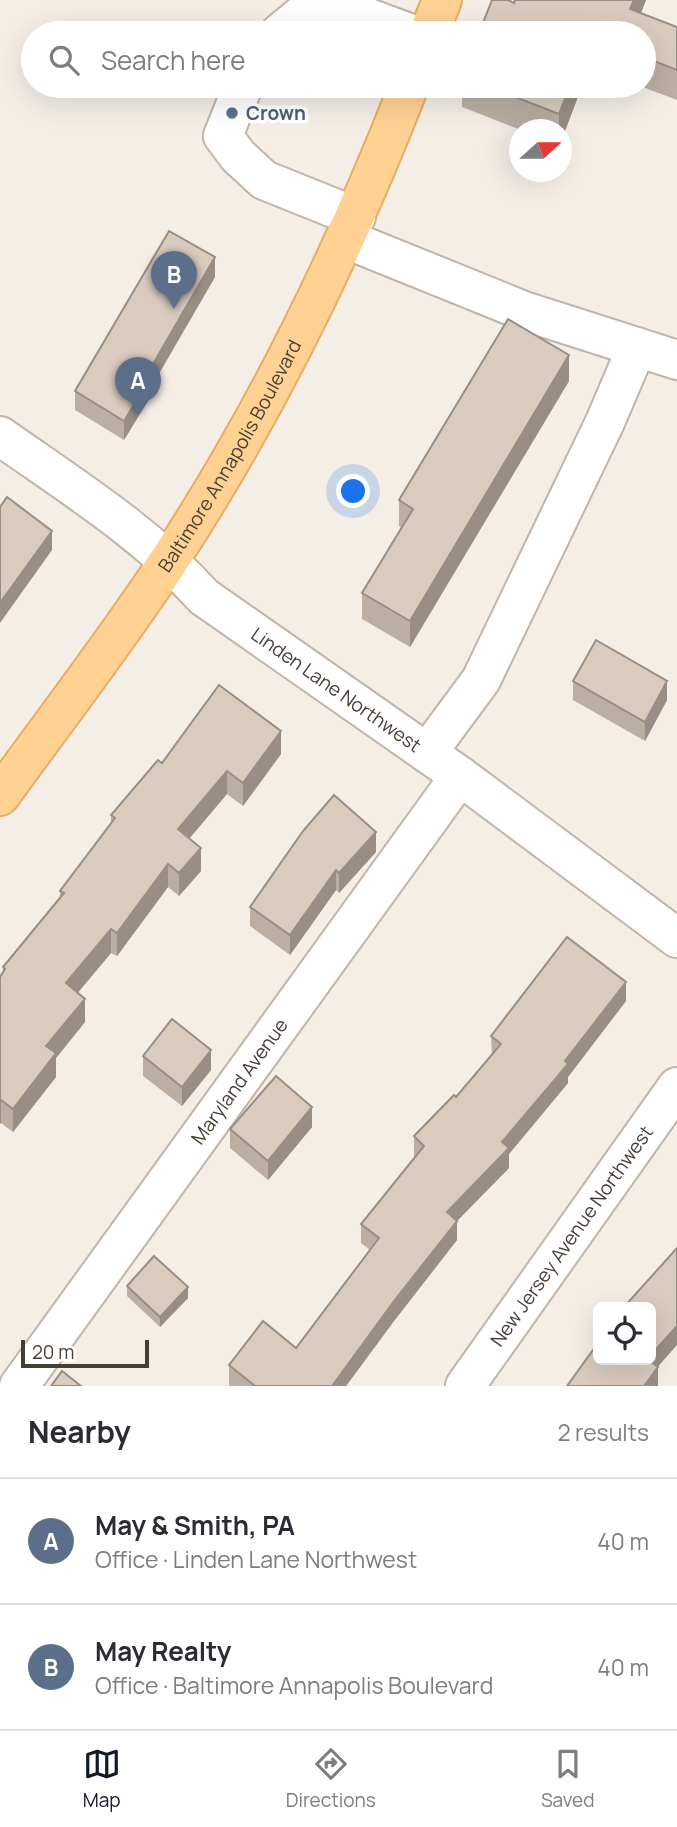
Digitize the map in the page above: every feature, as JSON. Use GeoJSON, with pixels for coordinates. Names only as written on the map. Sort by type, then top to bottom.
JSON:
{"type":"FeatureCollection","features":[{"type":"Feature","properties":{"kind":"main road"},"geometry":{"type":"LineString","coordinates":[[434,21],[442,0]]}},
{"type":"Feature","properties":{"kind":"main road","name":"Baltimore Annapolis Boulevard"},"geometry":{"type":"LineString","coordinates":[[0,796],[170,559],[272,385],[351,228],[404,98]]}},
{"type":"Feature","properties":{"kind":"street"},"geometry":{"type":"LineString","coordinates":[[295,21],[320,0],[377,21]]}},
{"type":"Feature","properties":{"kind":"street"},"geometry":{"type":"LineString","coordinates":[[238,98],[223,136],[238,156],[264,180],[351,228],[524,311],[677,360]]}},
{"type":"Feature","properties":{"kind":"street"},"geometry":{"type":"LineString","coordinates":[[427,754],[481,680],[606,422],[637,347]]}},
{"type":"Feature","properties":{"kind":"street","name":"Linden Lane Northwest"},"geometry":{"type":"LineString","coordinates":[[0,436],[124,523],[170,559],[204,597],[460,776],[677,938]]}},
{"type":"Feature","properties":{"kind":"street","name":"Maryland Avenue"},"geometry":{"type":"LineString","coordinates":[[19,1386],[460,776]]}},
{"type":"Feature","properties":{"kind":"street","name":"New Jersey Avenue Northwest"},"geometry":{"type":"LineString","coordinates":[[465,1386],[677,1087]]}},
{"type":"Feature","properties":{"kind":"building"},"geometry":{"type":"Polygon","coordinates":[[[492,0],[508,0],[514,3],[515,0],[634,0],[630,9],[677,27],[677,70],[656,62],[656,21],[484,21],[492,0]]]}},
{"type":"Feature","properties":{"kind":"building"},"geometry":{"type":"Polygon","coordinates":[[[517,98],[565,98],[559,114],[517,98]]]}},
{"type":"Feature","properties":{"kind":"building"},"geometry":{"type":"Polygon","coordinates":[[[169,231],[215,257],[153,364],[157,367],[124,421],[75,391],[169,231]]]}},
{"type":"Feature","properties":{"kind":"building"},"geometry":{"type":"Polygon","coordinates":[[[508,319],[569,355],[410,621],[362,593],[413,509],[399,500],[508,319]]]}},
{"type":"Feature","properties":{"kind":"building"},"geometry":{"type":"Polygon","coordinates":[[[7,497],[52,531],[0,603],[0,507],[7,497]]]}},
{"type":"Feature","properties":{"kind":"building"},"geometry":{"type":"Polygon","coordinates":[[[596,640],[667,681],[645,722],[573,681],[596,640]]]}},
{"type":"Feature","properties":{"kind":"building"},"geometry":{"type":"Polygon","coordinates":[[[219,685],[281,731],[243,783],[227,771],[178,829],[201,848],[179,873],[168,864],[117,933],[111,929],[66,983],[85,999],[46,1046],[56,1053],[13,1109],[0,1101],[0,977],[5,969],[3,967],[64,893],[60,891],[115,818],[111,815],[158,760],[162,763],[219,685]]]}},
{"type":"Feature","properties":{"kind":"building"},"geometry":{"type":"Polygon","coordinates":[[[334,795],[376,832],[339,873],[336,870],[290,935],[250,907],[303,831],[334,795]]]}},
{"type":"Feature","properties":{"kind":"building"},"geometry":{"type":"Polygon","coordinates":[[[567,937],[626,982],[565,1061],[568,1064],[502,1142],[509,1148],[447,1212],[457,1221],[332,1386],[255,1386],[229,1365],[263,1321],[296,1348],[379,1238],[361,1224],[424,1146],[414,1136],[454,1095],[456,1097],[501,1044],[491,1036],[567,937]]]}},
{"type":"Feature","properties":{"kind":"building"},"geometry":{"type":"Polygon","coordinates":[[[172,1019],[211,1050],[182,1087],[143,1056],[172,1019]]]}},
{"type":"Feature","properties":{"kind":"building"},"geometry":{"type":"Polygon","coordinates":[[[276,1076],[312,1107],[268,1161],[230,1129],[276,1076]]]}},
{"type":"Feature","properties":{"kind":"building"},"geometry":{"type":"Polygon","coordinates":[[[677,1248],[677,1326],[656,1349],[656,1302],[628,1302],[677,1248]]]}},
{"type":"Feature","properties":{"kind":"building"},"geometry":{"type":"Polygon","coordinates":[[[154,1256],[188,1287],[160,1317],[127,1286],[154,1256]]]}},
{"type":"Feature","properties":{"kind":"building"},"geometry":{"type":"Polygon","coordinates":[[[593,1350],[593,1365],[658,1367],[644,1386],[567,1386],[593,1350]]]}},
{"type":"Feature","properties":{"kind":"building"},"geometry":{"type":"Polygon","coordinates":[[[62,1371],[81,1386],[51,1386],[62,1371]]]}},
{"type":"Feature","properties":{"kind":"place","name":"Crown"},"geometry":{"type":"Point","coordinates":[232,113]}},
{"type":"Feature","properties":{"kind":"place","name":"May Realty"},"geometry":{"type":"Point","coordinates":[174,309]}},
{"type":"Feature","properties":{"kind":"place","name":"May & Smith, PA"},"geometry":{"type":"Point","coordinates":[138,415]}}]}
